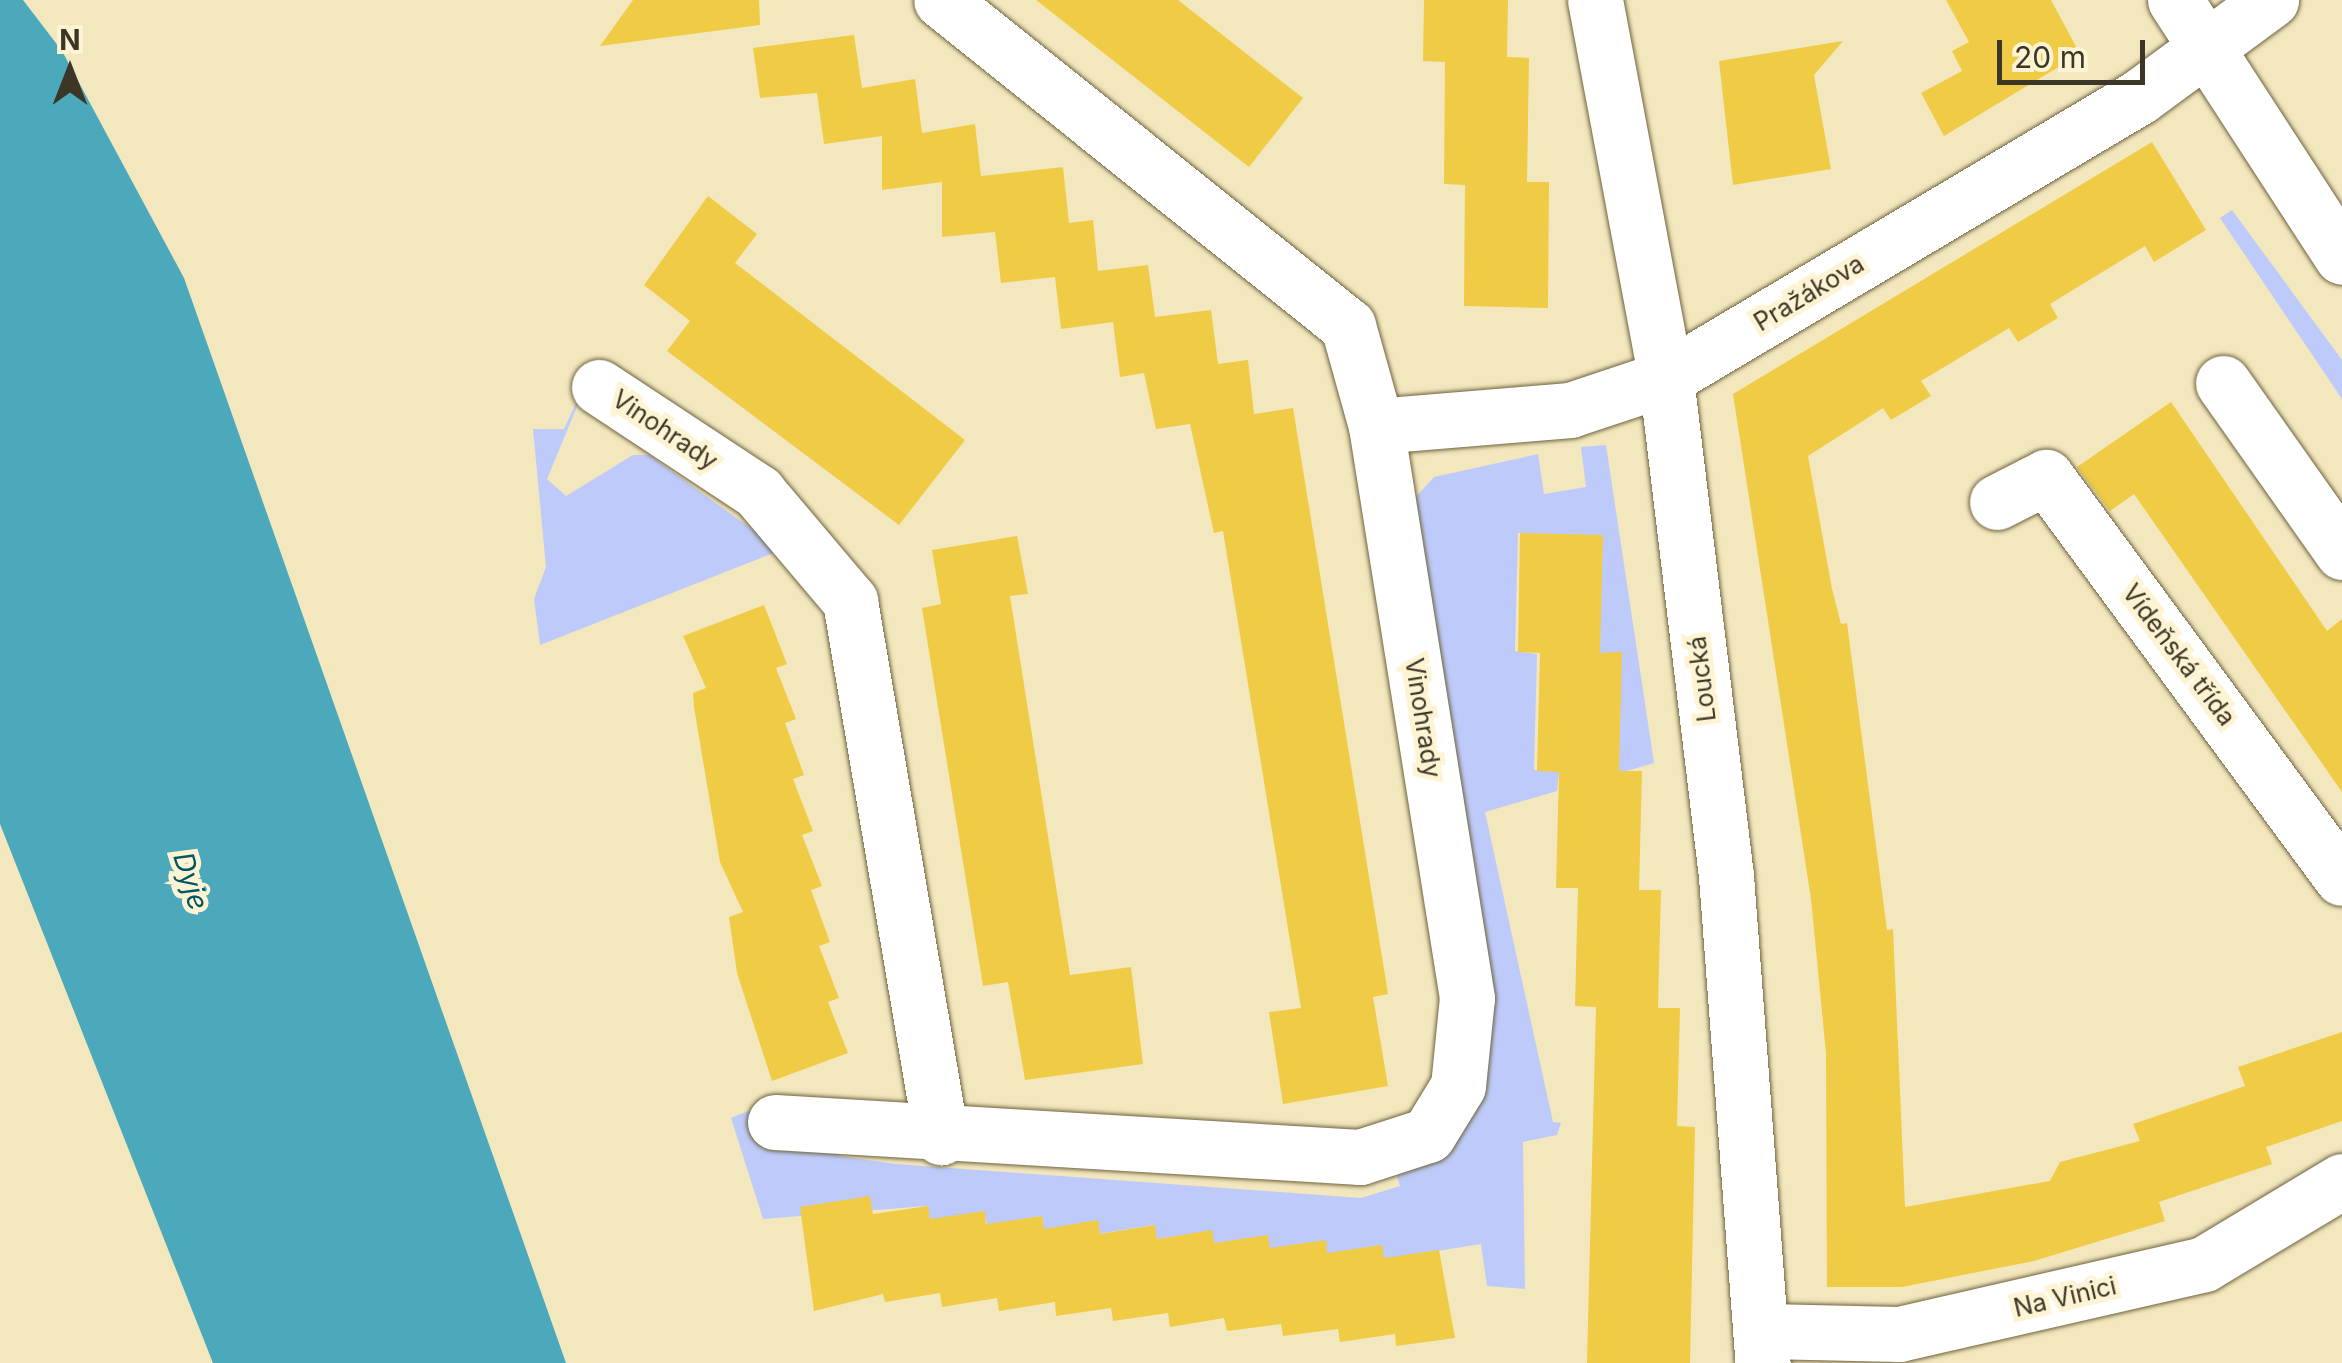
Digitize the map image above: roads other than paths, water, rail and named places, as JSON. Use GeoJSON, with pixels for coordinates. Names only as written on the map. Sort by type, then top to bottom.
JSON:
{"type":"FeatureCollection","features":[{"type":"Feature","properties":{"kind":"street","name":"Vinohrady"},"geometry":{"type":"LineString","coordinates":[[775,1122],[941,1137],[1360,1158],[1428,1135],[1458,1086],[1467,998],[1376,426],[1348,326],[941,0]]}},
{"type":"Feature","properties":{"kind":"street","name":"Loucká"},"geometry":{"type":"LineString","coordinates":[[1594,0],[1666,378],[1726,876],[1764,1347]]}},
{"type":"Feature","properties":{"kind":"street"},"geometry":{"type":"LineString","coordinates":[[2175,0],[2202,52],[2342,257]]}},
{"type":"Feature","properties":{"kind":"street","name":"Pražákova"},"geometry":{"type":"LineString","coordinates":[[1376,426],[1570,410],[1666,378],[2202,52],[2271,0]]}},
{"type":"Feature","properties":{"kind":"street"},"geometry":{"type":"LineString","coordinates":[[2223,383],[2342,552]]}},
{"type":"Feature","properties":{"kind":"street","name":"Vinohrady"},"geometry":{"type":"LineString","coordinates":[[599,386],[758,492],[850,601],[941,1137]]}},
{"type":"Feature","properties":{"kind":"street","name":"Vídeňská třída"},"geometry":{"type":"LineString","coordinates":[[1997,502],[2046,478],[2342,878]]}},
{"type":"Feature","properties":{"kind":"street","name":"Na Vinici"},"geometry":{"type":"LineString","coordinates":[[1764,1347],[1899,1334],[2204,1264],[2342,1181]]}},
{"type":"Feature","properties":{"kind":"water","name":"Dyje"},"geometry":{"type":"Polygon","coordinates":[[[0,0],[23,0],[62,51],[184,278],[566,1363],[213,1363],[0,824],[0,0]]]}}]}
